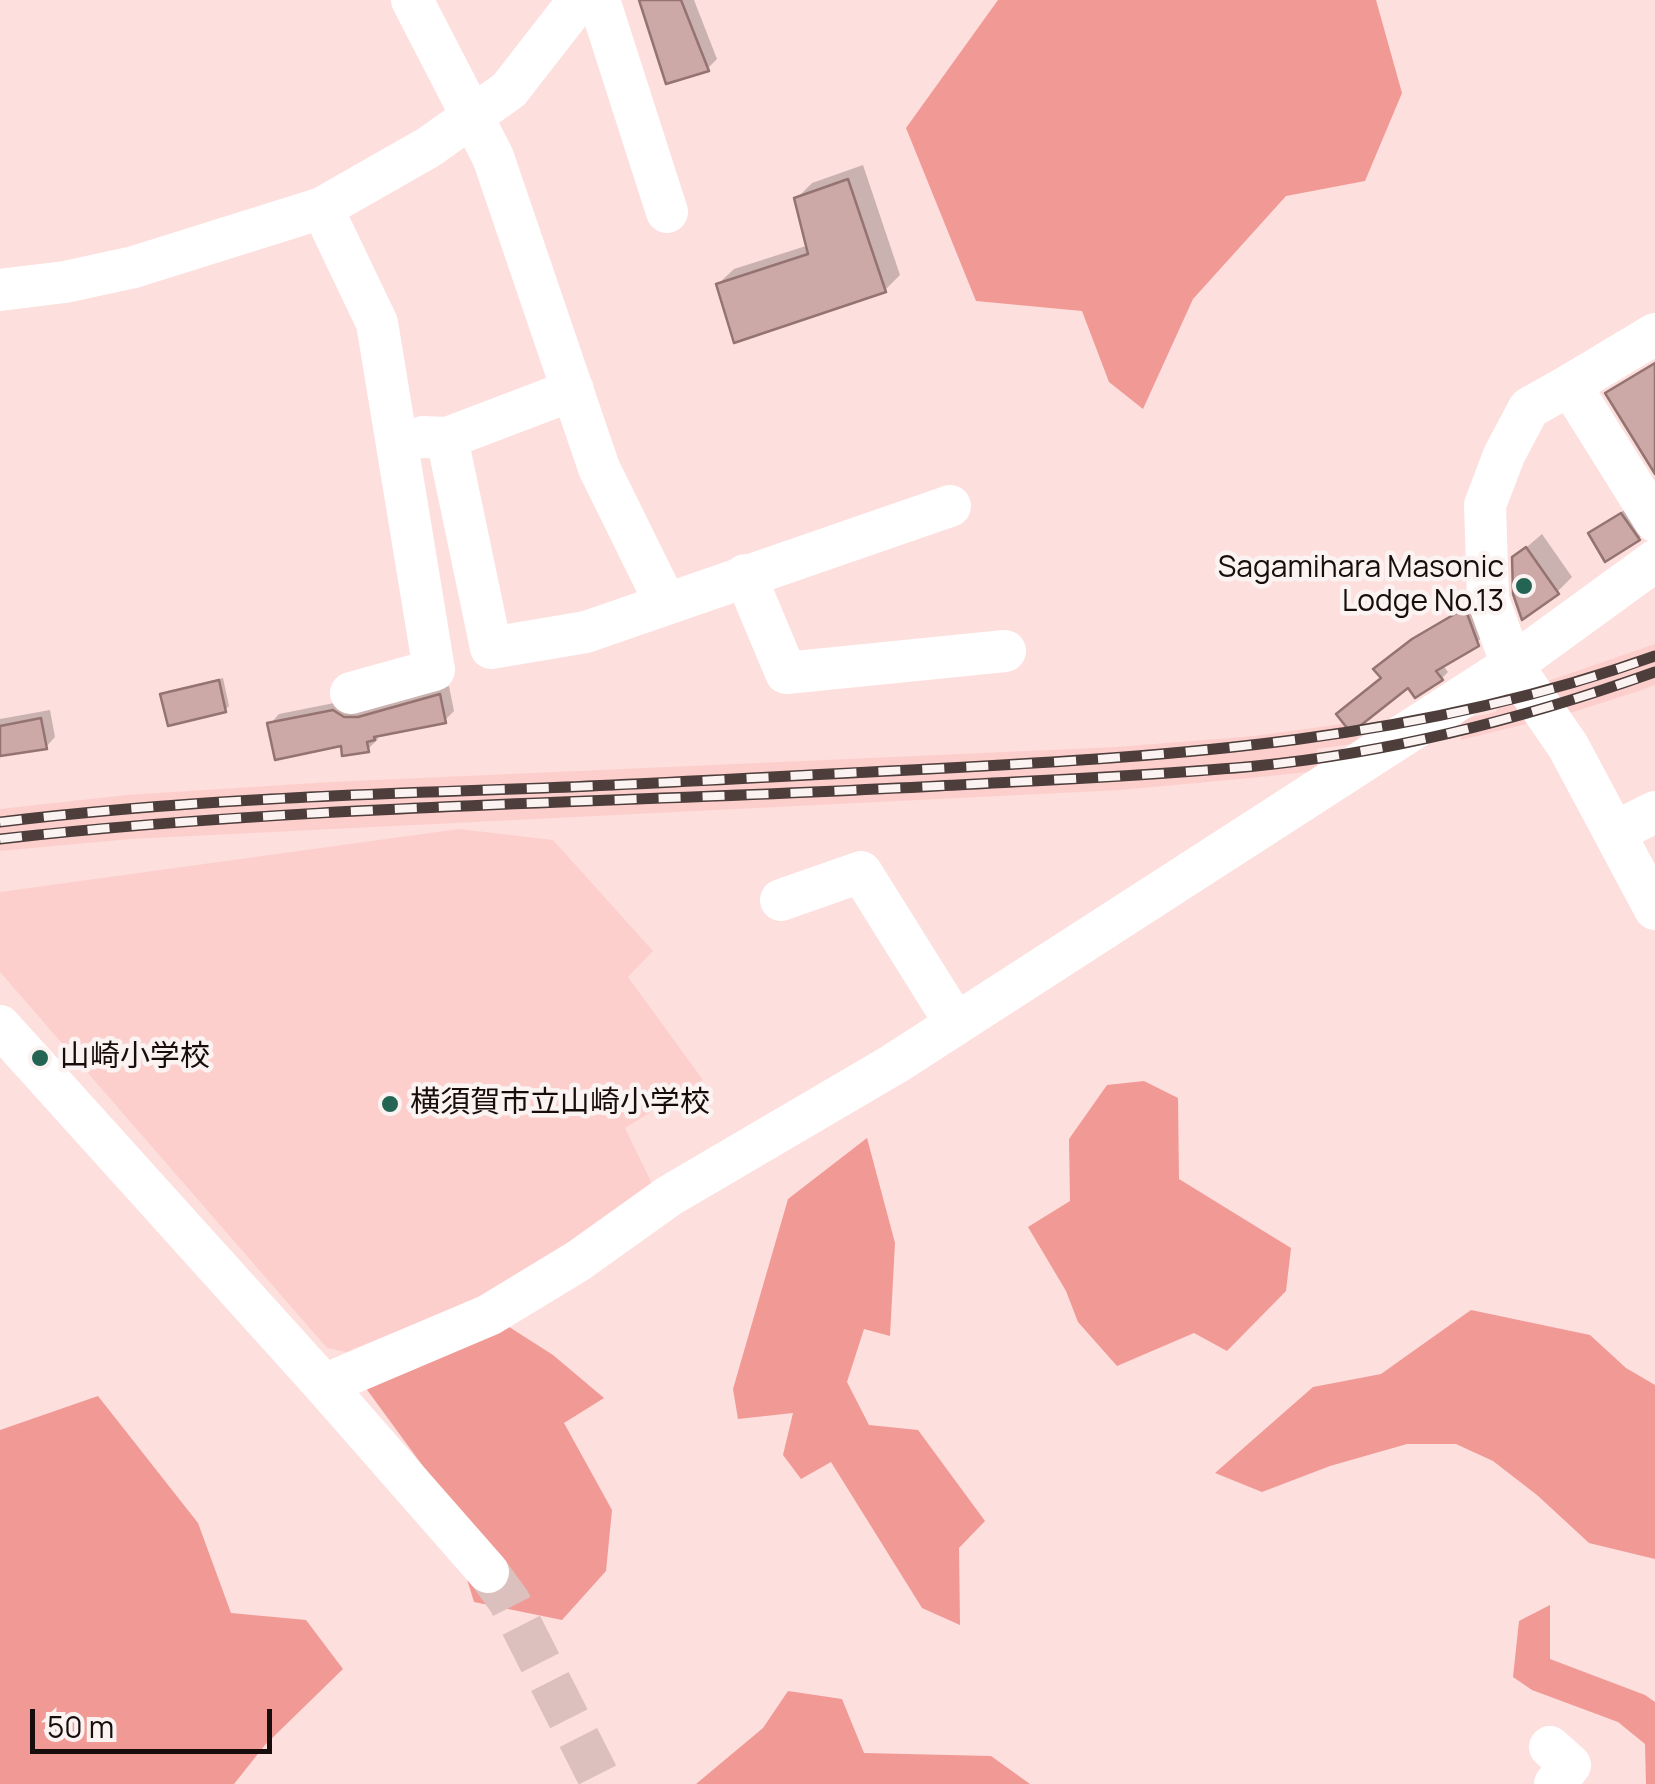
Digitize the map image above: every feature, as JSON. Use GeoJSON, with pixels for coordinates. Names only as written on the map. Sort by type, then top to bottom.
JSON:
{"type":"FeatureCollection","features":[{"type":"Feature","properties":{"kind":"street"},"geometry":{"type":"LineString","coordinates":[[412,0],[493,157],[599,468],[665,602]]}},
{"type":"Feature","properties":{"kind":"street"},"geometry":{"type":"LineString","coordinates":[[0,290],[134,267],[322,208],[429,147],[509,90],[578,0]]}},
{"type":"Feature","properties":{"kind":"street"},"geometry":{"type":"LineString","coordinates":[[599,0],[667,212]]}},
{"type":"Feature","properties":{"kind":"street"},"geometry":{"type":"LineString","coordinates":[[322,208],[376,323],[434,670],[351,692]]}},
{"type":"Feature","properties":{"kind":"street"},"geometry":{"type":"LineString","coordinates":[[1655,334],[1529,408],[1504,454],[1485,505],[1488,599],[1512,665],[1568,746],[1655,909]]}},
{"type":"Feature","properties":{"kind":"street"},"geometry":{"type":"LineString","coordinates":[[1570,385],[1655,521]]}},
{"type":"Feature","properties":{"kind":"street"},"geometry":{"type":"LineString","coordinates":[[392,410],[424,439],[447,438],[572,390]]}},
{"type":"Feature","properties":{"kind":"street"},"geometry":{"type":"LineString","coordinates":[[447,438],[491,648],[586,632],[950,506]]}},
{"type":"Feature","properties":{"kind":"street"},"geometry":{"type":"LineString","coordinates":[[324,1385],[489,1315],[578,1261],[669,1196],[956,1024],[1512,665],[1655,561]]}},
{"type":"Feature","properties":{"kind":"street"},"geometry":{"type":"LineString","coordinates":[[745,575],[786,673],[1005,651]]}},
{"type":"Feature","properties":{"kind":"street"},"geometry":{"type":"LineString","coordinates":[[1615,832],[1655,812]]}},
{"type":"Feature","properties":{"kind":"street"},"geometry":{"type":"LineString","coordinates":[[781,900],[861,872],[956,1024]]}},
{"type":"Feature","properties":{"kind":"street"},"geometry":{"type":"LineString","coordinates":[[0,1026],[488,1572]]}},
{"type":"Feature","properties":{"kind":"shaded area"},"geometry":{"type":"Polygon","coordinates":[[[998,0],[1376,0],[1402,93],[1365,181],[1286,196],[1193,299],[1143,409],[1109,382],[1082,311],[976,301],[906,128],[998,0]]]}},
{"type":"Feature","properties":{"kind":"shaded area"},"geometry":{"type":"Polygon","coordinates":[[[1655,644],[1655,685],[1639,691],[1570,713],[1545,682],[1655,644]]]}},
{"type":"Feature","properties":{"kind":"shaded area"},"geometry":{"type":"Polygon","coordinates":[[[1511,690],[1534,722],[1461,740],[1464,719],[1496,712],[1503,692],[1511,690]]]}},
{"type":"Feature","properties":{"kind":"shaded area"},"geometry":{"type":"Polygon","coordinates":[[[1356,722],[1359,743],[1317,749],[1317,771],[1251,778],[1121,790],[131,839],[0,851],[0,809],[127,795],[330,782],[1117,747],[1254,736],[1356,722]]]}},
{"type":"Feature","properties":{"kind":"shaded area","name":"横須賀市立山崎小学校"},"geometry":{"type":"Polygon","coordinates":[[[459,829],[553,840],[653,951],[628,977],[703,1080],[625,1128],[654,1188],[517,1282],[346,1352],[327,1348],[0,972],[0,892],[459,829]]]}},
{"type":"Feature","properties":{"kind":"shaded area"},"geometry":{"type":"Polygon","coordinates":[[[1144,1081],[1178,1098],[1179,1179],[1291,1248],[1286,1291],[1227,1351],[1194,1333],[1117,1366],[1078,1322],[1066,1291],[1028,1227],[1070,1201],[1069,1139],[1107,1085],[1144,1081]]]}},
{"type":"Feature","properties":{"kind":"shaded area"},"geometry":{"type":"Polygon","coordinates":[[[867,1138],[895,1243],[890,1336],[864,1329],[847,1382],[869,1425],[918,1430],[985,1521],[959,1548],[960,1625],[922,1608],[831,1462],[801,1479],[783,1455],[793,1413],[738,1419],[733,1389],[788,1199],[867,1138]]]}},
{"type":"Feature","properties":{"kind":"shaded area"},"geometry":{"type":"Polygon","coordinates":[[[1471,1310],[1590,1335],[1626,1368],[1655,1385],[1655,1559],[1589,1543],[1493,1461],[1456,1444],[1407,1444],[1330,1466],[1262,1492],[1215,1473],[1313,1387],[1381,1374],[1471,1310]]]}},
{"type":"Feature","properties":{"kind":"shaded area"},"geometry":{"type":"Polygon","coordinates":[[[506,1325],[553,1355],[604,1398],[564,1423],[612,1510],[606,1571],[562,1620],[474,1602],[439,1488],[365,1387],[506,1325]]]}},
{"type":"Feature","properties":{"kind":"shaded area"},"geometry":{"type":"Polygon","coordinates":[[[98,1396],[198,1523],[231,1613],[306,1620],[343,1669],[265,1745],[234,1784],[0,1784],[0,1430],[98,1396]]]}},
{"type":"Feature","properties":{"kind":"shaded area"},"geometry":{"type":"Polygon","coordinates":[[[1550,1605],[1550,1659],[1655,1702],[1655,1784],[1646,1784],[1645,1744],[1618,1722],[1532,1690],[1513,1677],[1519,1621],[1550,1605]]]}},
{"type":"Feature","properties":{"kind":"shaded area"},"geometry":{"type":"Polygon","coordinates":[[[788,1691],[842,1699],[864,1753],[991,1756],[1030,1784],[696,1784],[763,1728],[788,1691]]]}},
{"type":"Feature","properties":{"kind":"building"},"geometry":{"type":"Polygon","coordinates":[[[639,0],[681,0],[709,71],[666,84],[639,0]]]}},
{"type":"Feature","properties":{"kind":"building"},"geometry":{"type":"Polygon","coordinates":[[[848,179],[886,292],[734,343],[716,284],[808,254],[794,198],[848,179]]]}},
{"type":"Feature","properties":{"kind":"building"},"geometry":{"type":"Polygon","coordinates":[[[1655,363],[1655,474],[1605,393],[1655,363]]]}},
{"type":"Feature","properties":{"kind":"building"},"geometry":{"type":"Polygon","coordinates":[[[1621,513],[1640,540],[1605,562],[1588,533],[1621,513]]]}},
{"type":"Feature","properties":{"kind":"building","name":"Sagamihara Masonic Lodge No.13"},"geometry":{"type":"Polygon","coordinates":[[[1526,547],[1559,594],[1522,620],[1513,594],[1512,557],[1526,547]]]}},
{"type":"Feature","properties":{"kind":"building"},"geometry":{"type":"Polygon","coordinates":[[[1465,608],[1479,646],[1436,671],[1443,680],[1415,698],[1408,688],[1351,733],[1336,714],[1381,678],[1373,669],[1412,639],[1465,608]]]}},
{"type":"Feature","properties":{"kind":"building"},"geometry":{"type":"Polygon","coordinates":[[[219,680],[226,712],[168,726],[160,694],[219,680]]]}},
{"type":"Feature","properties":{"kind":"building"},"geometry":{"type":"Polygon","coordinates":[[[440,694],[446,723],[374,737],[375,740],[367,742],[369,752],[342,756],[341,746],[275,760],[267,723],[333,710],[344,717],[358,717],[440,694]]]}},
{"type":"Feature","properties":{"kind":"building"},"geometry":{"type":"Polygon","coordinates":[[[41,718],[47,749],[0,756],[0,726],[41,718]]]}},
{"type":"Feature","properties":{"kind":"tunnel"},"geometry":{"type":"LineString","coordinates":[[488,1572],[509,1601],[602,1784]]}},
{"type":"Feature","properties":{"kind":"railway"},"geometry":{"type":"LineString","coordinates":[[0,822],[271,799],[929,769],[1205,750],[1387,726],[1477,708],[1655,656]]}},
{"type":"Feature","properties":{"kind":"railway"},"geometry":{"type":"LineString","coordinates":[[0,839],[351,811],[938,786],[1256,766],[1357,752],[1458,731],[1655,672]]}},
{"type":"Feature","properties":{"kind":"place","name":"Sagamihara Masonic Lodge No.13"},"geometry":{"type":"Point","coordinates":[1524,586]}},
{"type":"Feature","properties":{"kind":"place","name":"山崎小学校"},"geometry":{"type":"Point","coordinates":[40,1058]}},
{"type":"Feature","properties":{"kind":"place","name":"横須賀市立山崎小学校"},"geometry":{"type":"Point","coordinates":[390,1104]}}]}
